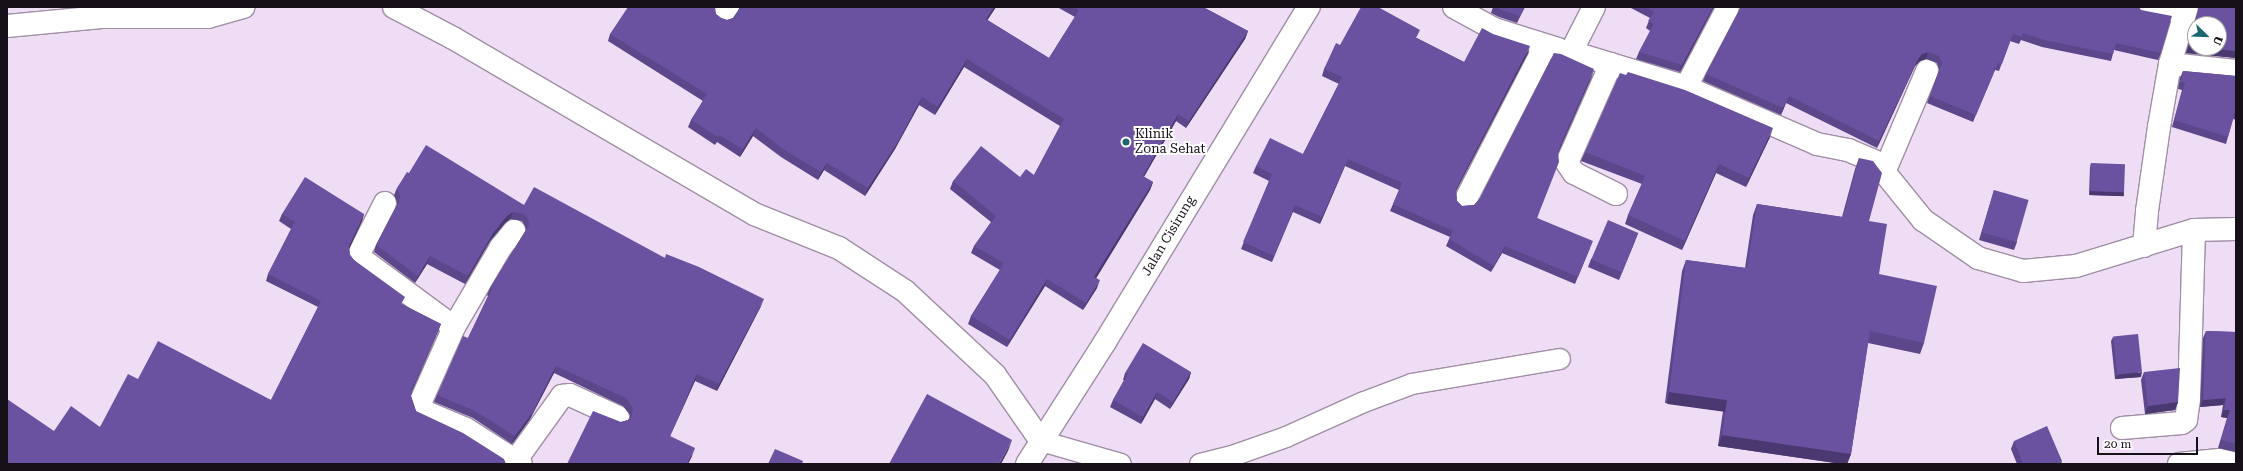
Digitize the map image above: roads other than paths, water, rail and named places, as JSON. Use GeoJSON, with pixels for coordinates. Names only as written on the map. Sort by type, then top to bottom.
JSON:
{"type":"FeatureCollection","features":[{"type":"Feature","properties":{"kind":"street"},"geometry":{"type":"LineString","coordinates":[[7,26],[102,17],[208,17],[244,7]]}},
{"type":"Feature","properties":{"kind":"street"},"geometry":{"type":"LineString","coordinates":[[394,7],[453,38],[754,214],[839,248],[905,291],[995,375],[1040,441]]}},
{"type":"Feature","properties":{"kind":"street","name":"Jalan Cisirung"},"geometry":{"type":"LineString","coordinates":[[1027,464],[1040,441],[1109,335],[1309,7]]}},
{"type":"Feature","properties":{"kind":"street"},"geometry":{"type":"LineString","coordinates":[[1454,7],[1494,29],[1517,35],[1545,46],[1571,52],[1686,87],[1817,144],[1848,150],[1876,162],[1885,170],[1923,220],[1978,258],[2023,271],[2076,266],[2194,230],[2236,229]]}},
{"type":"Feature","properties":{"kind":"street"},"geometry":{"type":"LineString","coordinates":[[1571,52],[1594,7]]}},
{"type":"Feature","properties":{"kind":"street"},"geometry":{"type":"LineString","coordinates":[[1686,87],[1728,7]]}},
{"type":"Feature","properties":{"kind":"street"},"geometry":{"type":"LineString","coordinates":[[2144,246],[2146,211],[2170,64],[2186,10],[2146,7]]}},
{"type":"Feature","properties":{"kind":"street"},"geometry":{"type":"LineString","coordinates":[[1465,201],[1545,46]]}},
{"type":"Feature","properties":{"kind":"street"},"geometry":{"type":"LineString","coordinates":[[1611,64],[1567,163],[1574,173],[1616,194]]}},
{"type":"Feature","properties":{"kind":"street"},"geometry":{"type":"LineString","coordinates":[[2170,64],[2236,71]]}},
{"type":"Feature","properties":{"kind":"street"},"geometry":{"type":"LineString","coordinates":[[1885,170],[1927,71]]}},
{"type":"Feature","properties":{"kind":"street"},"geometry":{"type":"LineString","coordinates":[[385,203],[359,254],[359,257],[454,327]]}},
{"type":"Feature","properties":{"kind":"street"},"geometry":{"type":"LineString","coordinates":[[2122,428],[2182,423],[2186,420],[2189,400],[2194,230]]}},
{"type":"Feature","properties":{"kind":"street"},"geometry":{"type":"LineString","coordinates":[[514,231],[502,247],[454,327],[420,400],[423,411],[466,429],[516,463],[562,396],[570,396],[618,417]]}},
{"type":"Feature","properties":{"kind":"street"},"geometry":{"type":"LineString","coordinates":[[2179,464],[2219,460],[2236,464]]}},
{"type":"Feature","properties":{"kind":"lane"},"geometry":{"type":"LineString","coordinates":[[1200,464],[1235,455],[1286,437],[1364,402],[1412,384],[1560,359]]}},
{"type":"Feature","properties":{"kind":"lane"},"geometry":{"type":"LineString","coordinates":[[1040,441],[1121,464]]}},
{"type":"Feature","properties":{"kind":"place","name":"Klinik Zona Sehat"},"geometry":{"type":"Point","coordinates":[1126,142]}}]}
